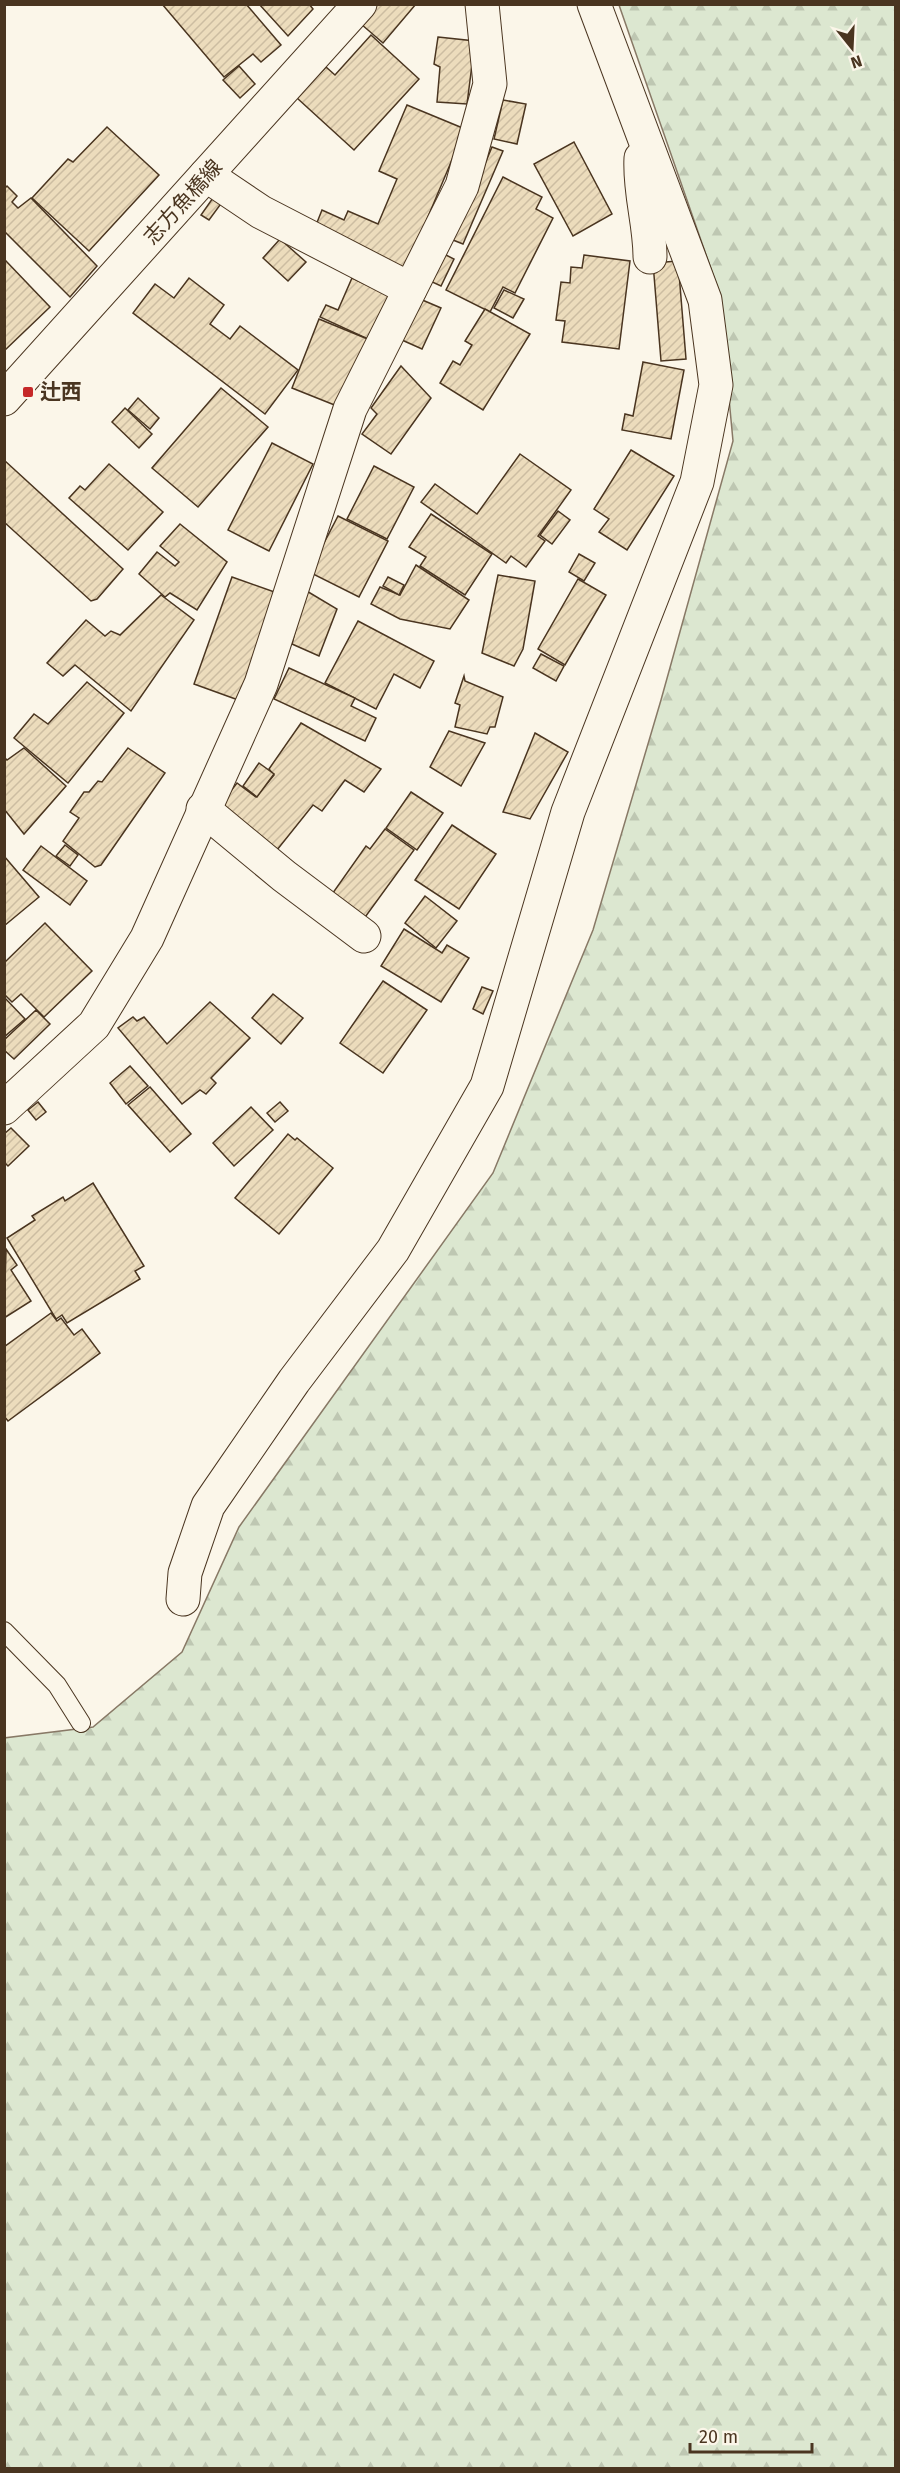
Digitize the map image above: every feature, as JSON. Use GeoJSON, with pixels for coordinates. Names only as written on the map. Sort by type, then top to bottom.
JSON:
{"type":"FeatureCollection","features":[{"type":"Feature","properties":{"kind":"street","name":"志方魚橋線"},"geometry":{"type":"LineString","coordinates":[[4,399],[360,4]]}},
{"type":"Feature","properties":{"kind":"street"},"geometry":{"type":"LineString","coordinates":[[8,1095],[94,1025],[147,938],[261,684],[350,409],[462,186],[490,84],[482,4]]}},
{"type":"Feature","properties":{"kind":"street"},"geometry":{"type":"LineString","coordinates":[[183,1599],[185,1573],[208,1506],[294,1381],[393,1250],[487,1086],[568,812],[697,482],[716,385],[705,300],[594,4]]}},
{"type":"Feature","properties":{"kind":"street"},"geometry":{"type":"LineString","coordinates":[[642,129],[640,179],[650,233],[650,257]]}},
{"type":"Feature","properties":{"kind":"street"},"geometry":{"type":"LineString","coordinates":[[206,176],[261,212],[410,288]]}},
{"type":"Feature","properties":{"kind":"street"},"geometry":{"type":"LineString","coordinates":[[203,809],[284,876],[364,936]]}},
{"type":"Feature","properties":{"kind":"lane"},"geometry":{"type":"LineString","coordinates":[[4,1632],[57,1685],[81,1723]]}},
{"type":"Feature","properties":{"kind":"green space"},"geometry":{"type":"Polygon","coordinates":[[[619,5],[895,5],[895,2468],[5,2468],[4,1738],[93,1727],[182,1652],[239,1527],[493,1173],[593,930],[661,700],[733,441],[719,292],[619,5]]]}},
{"type":"Feature","properties":{"kind":"building"},"geometry":{"type":"Polygon","coordinates":[[[162,4],[246,4],[281,45],[261,62],[253,54],[224,77],[162,4]]]}},
{"type":"Feature","properties":{"kind":"building"},"geometry":{"type":"Polygon","coordinates":[[[259,4],[309,4],[313,9],[288,36],[259,4]]]}},
{"type":"Feature","properties":{"kind":"building"},"geometry":{"type":"Polygon","coordinates":[[[378,4],[416,4],[383,43],[361,24],[378,4]]]}},
{"type":"Feature","properties":{"kind":"building"},"geometry":{"type":"Polygon","coordinates":[[[371,35],[419,79],[354,150],[297,98],[326,67],[335,75],[371,35]]]}},
{"type":"Feature","properties":{"kind":"building"},"geometry":{"type":"Polygon","coordinates":[[[438,37],[475,41],[467,104],[437,102],[440,67],[434,64],[438,37]]]}},
{"type":"Feature","properties":{"kind":"building"},"geometry":{"type":"Polygon","coordinates":[[[239,66],[255,84],[240,98],[223,80],[239,66]]]}},
{"type":"Feature","properties":{"kind":"building"},"geometry":{"type":"Polygon","coordinates":[[[503,100],[526,104],[517,144],[494,139],[503,100]]]}},
{"type":"Feature","properties":{"kind":"building"},"geometry":{"type":"Polygon","coordinates":[[[407,105],[465,129],[406,269],[314,230],[322,210],[344,220],[348,211],[378,224],[397,179],[379,171],[407,105]]]}},
{"type":"Feature","properties":{"kind":"building"},"geometry":{"type":"Polygon","coordinates":[[[107,127],[159,175],[89,251],[32,198],[68,159],[73,162],[107,127]]]}},
{"type":"Feature","properties":{"kind":"building"},"geometry":{"type":"Polygon","coordinates":[[[574,142],[612,214],[573,236],[534,164],[574,142]]]}},
{"type":"Feature","properties":{"kind":"building"},"geometry":{"type":"Polygon","coordinates":[[[492,147],[503,151],[463,244],[453,240],[492,147]]]}},
{"type":"Feature","properties":{"kind":"building"},"geometry":{"type":"Polygon","coordinates":[[[503,177],[542,197],[536,209],[553,218],[515,293],[503,287],[490,312],[446,290],[503,177]]]}},
{"type":"Feature","properties":{"kind":"building"},"geometry":{"type":"Polygon","coordinates":[[[7,186],[17,196],[12,202],[18,208],[31,198],[97,266],[70,297],[4,231],[4,189],[7,186]]]}},
{"type":"Feature","properties":{"kind":"building"},"geometry":{"type":"Polygon","coordinates":[[[215,195],[223,201],[209,220],[201,215],[215,195]]]}},
{"type":"Feature","properties":{"kind":"building"},"geometry":{"type":"Polygon","coordinates":[[[280,239],[306,262],[288,281],[263,258],[280,239]]]}},
{"type":"Feature","properties":{"kind":"building"},"geometry":{"type":"Polygon","coordinates":[[[444,254],[454,259],[441,286],[430,281],[444,254]]]}},
{"type":"Feature","properties":{"kind":"building"},"geometry":{"type":"Polygon","coordinates":[[[584,255],[630,261],[619,349],[562,342],[565,321],[556,320],[561,282],[570,283],[571,267],[582,268],[584,255]]]}},
{"type":"Feature","properties":{"kind":"building"},"geometry":{"type":"Polygon","coordinates":[[[6,261],[50,307],[4,351],[4,262],[6,261]]]}},
{"type":"Feature","properties":{"kind":"building"},"geometry":{"type":"Polygon","coordinates":[[[678,261],[686,359],[661,361],[653,263],[678,261]]]}},
{"type":"Feature","properties":{"kind":"building"},"geometry":{"type":"Polygon","coordinates":[[[189,278],[224,305],[210,324],[230,339],[240,326],[298,370],[265,414],[133,313],[155,284],[174,298],[189,278]]]}},
{"type":"Feature","properties":{"kind":"building"},"geometry":{"type":"Polygon","coordinates":[[[352,278],[391,296],[370,340],[320,317],[326,305],[338,310],[352,278]]]}},
{"type":"Feature","properties":{"kind":"building"},"geometry":{"type":"Polygon","coordinates":[[[504,290],[524,299],[513,318],[494,308],[504,290]]]}},
{"type":"Feature","properties":{"kind":"building"},"geometry":{"type":"Polygon","coordinates":[[[420,299],[441,308],[422,349],[402,340],[420,299]]]}},
{"type":"Feature","properties":{"kind":"building"},"geometry":{"type":"Polygon","coordinates":[[[485,309],[530,334],[483,410],[440,383],[453,361],[460,365],[472,345],[465,341],[485,309]]]}},
{"type":"Feature","properties":{"kind":"building"},"geometry":{"type":"Polygon","coordinates":[[[319,319],[370,340],[342,408],[292,388],[319,319]]]}},
{"type":"Feature","properties":{"kind":"building"},"geometry":{"type":"Polygon","coordinates":[[[643,362],[684,370],[671,439],[622,430],[625,414],[633,416],[643,362]]]}},
{"type":"Feature","properties":{"kind":"building"},"geometry":{"type":"Polygon","coordinates":[[[401,366],[431,398],[391,454],[362,434],[377,414],[371,408],[401,366]]]}},
{"type":"Feature","properties":{"kind":"building"},"geometry":{"type":"Polygon","coordinates":[[[221,388],[268,427],[198,507],[152,468],[221,388]]]}},
{"type":"Feature","properties":{"kind":"building"},"geometry":{"type":"Polygon","coordinates":[[[138,398],[159,418],[150,429],[128,410],[138,398]]]}},
{"type":"Feature","properties":{"kind":"building"},"geometry":{"type":"Polygon","coordinates":[[[125,408],[152,434],[139,448],[112,422],[125,408]]]}},
{"type":"Feature","properties":{"kind":"building"},"geometry":{"type":"Polygon","coordinates":[[[272,443],[313,464],[269,551],[228,530],[272,443]]]}},
{"type":"Feature","properties":{"kind":"building"},"geometry":{"type":"Polygon","coordinates":[[[631,450],[674,476],[627,550],[599,532],[609,519],[594,509],[631,450]]]}},
{"type":"Feature","properties":{"kind":"building"},"geometry":{"type":"Polygon","coordinates":[[[520,454],[571,490],[538,536],[545,541],[526,567],[511,556],[506,563],[421,502],[435,484],[477,514],[520,454]]]}},
{"type":"Feature","properties":{"kind":"building"},"geometry":{"type":"Polygon","coordinates":[[[4,460],[123,569],[97,599],[91,601],[4,522],[4,460]]]}},
{"type":"Feature","properties":{"kind":"building"},"geometry":{"type":"Polygon","coordinates":[[[109,464],[163,512],[128,550],[69,498],[80,486],[85,490],[109,464]]]}},
{"type":"Feature","properties":{"kind":"building"},"geometry":{"type":"Polygon","coordinates":[[[374,466],[414,487],[387,539],[347,519],[374,466]]]}},
{"type":"Feature","properties":{"kind":"building"},"geometry":{"type":"Polygon","coordinates":[[[558,511],[570,520],[552,544],[540,535],[558,511]]]}},
{"type":"Feature","properties":{"kind":"building"},"geometry":{"type":"Polygon","coordinates":[[[431,514],[492,554],[465,595],[420,566],[426,557],[409,547],[431,514]]]}},
{"type":"Feature","properties":{"kind":"building"},"geometry":{"type":"Polygon","coordinates":[[[338,516],[388,541],[359,597],[309,572],[338,516]]]}},
{"type":"Feature","properties":{"kind":"building"},"geometry":{"type":"Polygon","coordinates":[[[180,524],[227,562],[197,610],[170,593],[165,597],[139,574],[157,552],[175,566],[179,562],[160,546],[180,524]]]}},
{"type":"Feature","properties":{"kind":"building"},"geometry":{"type":"Polygon","coordinates":[[[579,554],[595,563],[584,581],[569,572],[579,554]]]}},
{"type":"Feature","properties":{"kind":"building"},"geometry":{"type":"Polygon","coordinates":[[[416,565],[469,600],[450,629],[400,619],[371,604],[380,587],[400,595],[416,565]]]}},
{"type":"Feature","properties":{"kind":"building"},"geometry":{"type":"Polygon","coordinates":[[[498,575],[535,581],[523,649],[514,666],[482,653],[498,575]]]}},
{"type":"Feature","properties":{"kind":"building"},"geometry":{"type":"Polygon","coordinates":[[[232,577],[280,594],[241,701],[194,684],[232,577]]]}},
{"type":"Feature","properties":{"kind":"building"},"geometry":{"type":"Polygon","coordinates":[[[388,577],[404,585],[399,595],[383,586],[388,577]]]}},
{"type":"Feature","properties":{"kind":"building"},"geometry":{"type":"Polygon","coordinates":[[[578,579],[606,595],[565,665],[538,649],[578,579]]]}},
{"type":"Feature","properties":{"kind":"building"},"geometry":{"type":"Polygon","coordinates":[[[305,590],[337,609],[319,656],[292,644],[305,590]]]}},
{"type":"Feature","properties":{"kind":"building"},"geometry":{"type":"Polygon","coordinates":[[[161,595],[194,620],[131,711],[75,665],[63,676],[47,663],[86,620],[105,636],[111,631],[120,635],[161,595]]]}},
{"type":"Feature","properties":{"kind":"building"},"geometry":{"type":"Polygon","coordinates":[[[358,621],[434,661],[420,688],[394,674],[376,709],[325,683],[358,621]]]}},
{"type":"Feature","properties":{"kind":"building"},"geometry":{"type":"Polygon","coordinates":[[[541,654],[564,666],[556,681],[533,668],[541,654]]]}},
{"type":"Feature","properties":{"kind":"building"},"geometry":{"type":"Polygon","coordinates":[[[289,668],[355,698],[351,706],[376,718],[365,741],[274,699],[289,668]]]}},
{"type":"Feature","properties":{"kind":"building"},"geometry":{"type":"Polygon","coordinates":[[[464,676],[465,681],[503,697],[495,727],[490,727],[487,734],[455,727],[460,705],[455,703],[464,676]]]}},
{"type":"Feature","properties":{"kind":"building"},"geometry":{"type":"Polygon","coordinates":[[[87,682],[124,713],[68,783],[14,738],[34,714],[48,724],[87,682]]]}},
{"type":"Feature","properties":{"kind":"building"},"geometry":{"type":"Polygon","coordinates":[[[301,723],[381,769],[364,792],[345,780],[322,811],[313,805],[277,850],[220,805],[237,783],[256,797],[274,775],[269,769],[301,723]]]}},
{"type":"Feature","properties":{"kind":"building"},"geometry":{"type":"Polygon","coordinates":[[[449,731],[485,743],[461,786],[430,767],[449,731]]]}},
{"type":"Feature","properties":{"kind":"building"},"geometry":{"type":"Polygon","coordinates":[[[535,733],[568,752],[530,819],[503,812],[535,733]]]}},
{"type":"Feature","properties":{"kind":"building"},"geometry":{"type":"Polygon","coordinates":[[[24,748],[66,786],[24,834],[4,809],[4,757],[7,760],[24,748]]]}},
{"type":"Feature","properties":{"kind":"building"},"geometry":{"type":"Polygon","coordinates":[[[128,748],[165,773],[101,865],[95,867],[63,841],[79,818],[70,812],[84,792],[89,792],[98,781],[102,782],[128,748]]]}},
{"type":"Feature","properties":{"kind":"building"},"geometry":{"type":"Polygon","coordinates":[[[259,763],[274,774],[257,797],[243,786],[259,763]]]}},
{"type":"Feature","properties":{"kind":"building"},"geometry":{"type":"Polygon","coordinates":[[[411,792],[443,813],[417,850],[386,828],[411,792]]]}},
{"type":"Feature","properties":{"kind":"building"},"geometry":{"type":"Polygon","coordinates":[[[452,825],[496,854],[459,909],[415,880],[452,825]]]}},
{"type":"Feature","properties":{"kind":"building"},"geometry":{"type":"Polygon","coordinates":[[[385,829],[414,850],[363,920],[330,897],[366,846],[370,849],[385,829]]]}},
{"type":"Feature","properties":{"kind":"building"},"geometry":{"type":"Polygon","coordinates":[[[65,845],[78,855],[70,866],[56,856],[65,845]]]}},
{"type":"Feature","properties":{"kind":"building"},"geometry":{"type":"Polygon","coordinates":[[[41,846],[87,881],[70,905],[23,870],[41,846]]]}},
{"type":"Feature","properties":{"kind":"building"},"geometry":{"type":"Polygon","coordinates":[[[4,856],[39,897],[4,926],[4,856]]]}},
{"type":"Feature","properties":{"kind":"building"},"geometry":{"type":"Polygon","coordinates":[[[425,896],[457,921],[436,948],[405,923],[425,896]]]}},
{"type":"Feature","properties":{"kind":"building"},"geometry":{"type":"Polygon","coordinates":[[[45,923],[92,971],[44,1017],[21,994],[12,1002],[4,994],[4,963],[45,923]]]}},
{"type":"Feature","properties":{"kind":"building"},"geometry":{"type":"Polygon","coordinates":[[[404,929],[442,953],[447,945],[469,958],[441,1002],[381,966],[404,929]]]}},
{"type":"Feature","properties":{"kind":"building"},"geometry":{"type":"Polygon","coordinates":[[[383,981],[427,1010],[383,1073],[340,1043],[383,981]]]}},
{"type":"Feature","properties":{"kind":"building"},"geometry":{"type":"Polygon","coordinates":[[[482,987],[493,991],[483,1014],[473,1009],[482,987]]]}},
{"type":"Feature","properties":{"kind":"building"},"geometry":{"type":"Polygon","coordinates":[[[273,994],[303,1018],[281,1044],[252,1018],[273,994]]]}},
{"type":"Feature","properties":{"kind":"building"},"geometry":{"type":"Polygon","coordinates":[[[4,997],[25,1019],[4,1037],[4,997]]]}},
{"type":"Feature","properties":{"kind":"building"},"geometry":{"type":"Polygon","coordinates":[[[210,1002],[250,1038],[211,1078],[216,1083],[206,1094],[200,1090],[182,1104],[118,1028],[133,1017],[137,1021],[144,1017],[167,1044],[210,1002]]]}},
{"type":"Feature","properties":{"kind":"building"},"geometry":{"type":"Polygon","coordinates":[[[36,1010],[50,1024],[14,1059],[4,1050],[4,1040],[36,1010]]]}},
{"type":"Feature","properties":{"kind":"building"},"geometry":{"type":"Polygon","coordinates":[[[130,1066],[148,1086],[126,1104],[110,1083],[130,1066]]]}},
{"type":"Feature","properties":{"kind":"building"},"geometry":{"type":"Polygon","coordinates":[[[150,1087],[191,1134],[170,1152],[128,1105],[150,1087]]]}},
{"type":"Feature","properties":{"kind":"building"},"geometry":{"type":"Polygon","coordinates":[[[38,1102],[46,1112],[36,1120],[28,1110],[38,1102]]]}},
{"type":"Feature","properties":{"kind":"building"},"geometry":{"type":"Polygon","coordinates":[[[280,1102],[288,1111],[275,1122],[267,1113],[280,1102]]]}},
{"type":"Feature","properties":{"kind":"building"},"geometry":{"type":"Polygon","coordinates":[[[251,1107],[273,1130],[234,1166],[213,1143],[251,1107]]]}},
{"type":"Feature","properties":{"kind":"building"},"geometry":{"type":"Polygon","coordinates":[[[11,1128],[29,1146],[8,1166],[4,1162],[4,1134],[11,1128]]]}},
{"type":"Feature","properties":{"kind":"building"},"geometry":{"type":"Polygon","coordinates":[[[288,1134],[295,1140],[297,1138],[333,1168],[279,1234],[235,1198],[288,1134]]]}},
{"type":"Feature","properties":{"kind":"building"},"geometry":{"type":"Polygon","coordinates":[[[93,1183],[144,1266],[135,1271],[140,1279],[67,1323],[62,1315],[56,1319],[7,1238],[35,1220],[32,1216],[63,1197],[65,1201],[93,1183]]]}},
{"type":"Feature","properties":{"kind":"building"},"geometry":{"type":"Polygon","coordinates":[[[6,1249],[17,1265],[11,1270],[31,1301],[4,1318],[6,1249]]]}},
{"type":"Feature","properties":{"kind":"building"},"geometry":{"type":"Polygon","coordinates":[[[51,1313],[57,1321],[61,1318],[74,1335],[82,1329],[100,1353],[8,1421],[4,1416],[4,1347],[51,1313]]]}},
{"type":"Feature","properties":{"kind":"place","name":"辻西"},"geometry":{"type":"Point","coordinates":[28,392]}}]}
